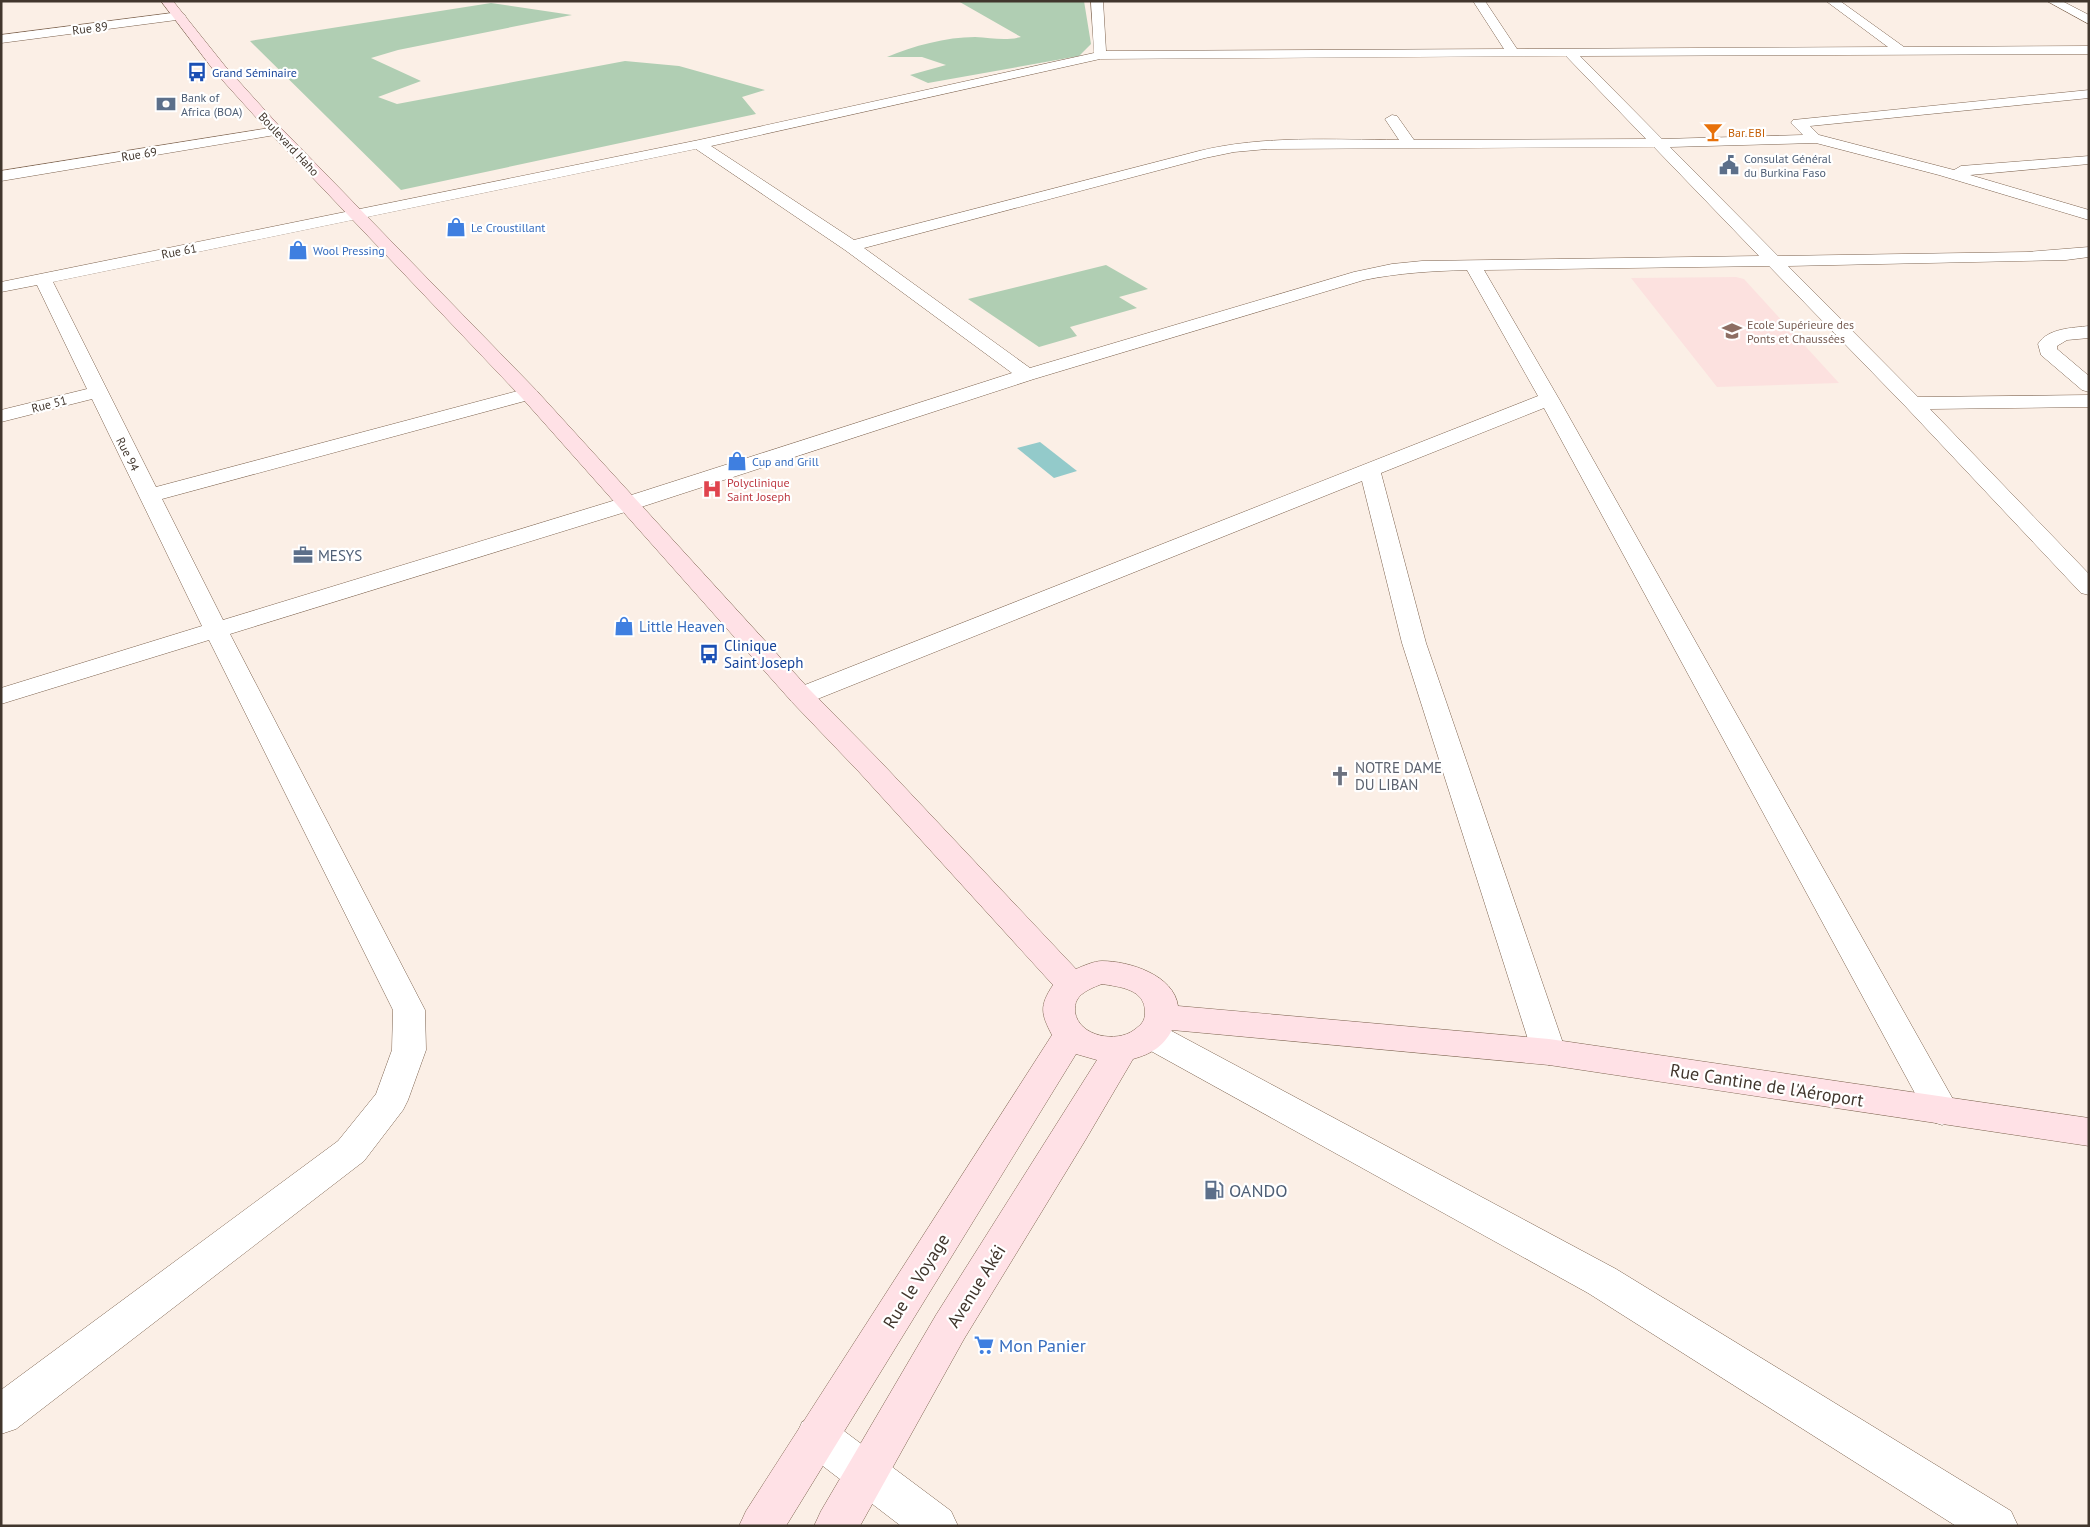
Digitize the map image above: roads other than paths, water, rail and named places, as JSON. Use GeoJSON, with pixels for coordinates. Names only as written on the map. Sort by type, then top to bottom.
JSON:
{"type":"FeatureCollection","features":[{"type":"Feature","properties":{"kind":"main road","name":"Boulevard Haho"},"geometry":{"type":"LineString","coordinates":[[167,1],[220,69],[276,131],[529,394],[802,696],[1071,984]]}},
{"type":"Feature","properties":{"kind":"main road"},"geometry":{"type":"LineString","coordinates":[[1101,972],[1119,973],[1136,977],[1150,985],[1160,998],[1164,1010],[1145,1034],[1102,1049],[1084,1044],[1070,1035],[1062,1023],[1058,1009],[1062,996],[1071,984],[1084,977],[1101,972]]}},
{"type":"Feature","properties":{"kind":"main road","name":"Rue Cantine de l'Aéroport"},"geometry":{"type":"LineString","coordinates":[[1145,1034],[1328,1033],[1549,1052],[2089,1132]]}},
{"type":"Feature","properties":{"kind":"main road","name":"Avenue Akéi"},"geometry":{"type":"LineString","coordinates":[[836,1526],[950,1327],[1074,1130],[1145,1034]]}},
{"type":"Feature","properties":{"kind":"main road","name":"Rue le Voyage"},"geometry":{"type":"LineString","coordinates":[[761,1526],[936,1251],[1070,1035]]}},
{"type":"Feature","properties":{"kind":"street"},"geometry":{"type":"LineString","coordinates":[[1097,1],[1100,55]]}},
{"type":"Feature","properties":{"kind":"street"},"geometry":{"type":"LineString","coordinates":[[1479,1],[1513,53]]}},
{"type":"Feature","properties":{"kind":"street"},"geometry":{"type":"LineString","coordinates":[[1832,1],[1900,50]]}},
{"type":"Feature","properties":{"kind":"street"},"geometry":{"type":"LineString","coordinates":[[2053,1],[2089,20]]}},
{"type":"Feature","properties":{"kind":"street","name":"Rue 89"},"geometry":{"type":"LineString","coordinates":[[1,39],[180,16]]}},
{"type":"Feature","properties":{"kind":"street","name":"Rue 61"},"geometry":{"type":"LineString","coordinates":[[1,287],[699,144],[1100,55],[2089,50]]}},
{"type":"Feature","properties":{"kind":"street"},"geometry":{"type":"LineString","coordinates":[[1570,52],[1913,402],[2089,588]]}},
{"type":"Feature","properties":{"kind":"street"},"geometry":{"type":"LineString","coordinates":[[1816,139],[1798,122],[2089,94]]}},
{"type":"Feature","properties":{"kind":"street"},"geometry":{"type":"LineString","coordinates":[[1392,119],[1410,145]]}},
{"type":"Feature","properties":{"kind":"street","name":"Rue 69"},"geometry":{"type":"LineString","coordinates":[[1,176],[276,131]]}},
{"type":"Feature","properties":{"kind":"street"},"geometry":{"type":"LineString","coordinates":[[851,246],[1204,154],[1234,148],[1267,145],[1658,143],[1816,139],[1944,172],[2089,215]]}},
{"type":"Feature","properties":{"kind":"street"},"geometry":{"type":"LineString","coordinates":[[699,144],[851,246],[1027,375]]}},
{"type":"Feature","properties":{"kind":"street"},"geometry":{"type":"LineString","coordinates":[[1944,172],[2089,160]]}},
{"type":"Feature","properties":{"kind":"street"},"geometry":{"type":"LineString","coordinates":[[1,696],[627,504],[1027,375],[1360,276],[1422,266],[2037,256],[2089,252]]}},
{"type":"Feature","properties":{"kind":"street"},"geometry":{"type":"LineString","coordinates":[[1473,266],[1549,399],[1942,1111]]}},
{"type":"Feature","properties":{"kind":"street","name":"Rue 94"},"geometry":{"type":"LineString","coordinates":[[1,1415],[351,1151],[391,1100],[409,1050],[409,1010],[216,630],[42,278]]}},
{"type":"Feature","properties":{"kind":"street"},"geometry":{"type":"LineString","coordinates":[[2089,332],[2064,335],[2053,339],[2048,344],[2048,351],[2089,386]]}},
{"type":"Feature","properties":{"kind":"street","name":"Rue 51"},"geometry":{"type":"LineString","coordinates":[[1,416],[97,392]]}},
{"type":"Feature","properties":{"kind":"street"},"geometry":{"type":"LineString","coordinates":[[149,496],[529,394]]}},
{"type":"Feature","properties":{"kind":"street"},"geometry":{"type":"LineString","coordinates":[[802,696],[1549,399]]}},
{"type":"Feature","properties":{"kind":"street"},"geometry":{"type":"LineString","coordinates":[[1913,402],[2089,401]]}},
{"type":"Feature","properties":{"kind":"street"},"geometry":{"type":"LineString","coordinates":[[1370,470],[1414,643],[1549,1052]]}},
{"type":"Feature","properties":{"kind":"street"},"geometry":{"type":"LineString","coordinates":[[1145,1034],[1602,1281],[1996,1526]]}},
{"type":"Feature","properties":{"kind":"street"},"geometry":{"type":"LineString","coordinates":[[817,1436],[936,1526]]}},
{"type":"Feature","properties":{"kind":"water"},"geometry":{"type":"Polygon","coordinates":[[[1040,442],[1077,471],[1054,478],[1017,448],[1040,442]]]}},
{"type":"Feature","properties":{"kind":"place","name":"Grand Séminaire"},"geometry":{"type":"Point","coordinates":[197,72]}},
{"type":"Feature","properties":{"kind":"place","name":"Bank of Africa (BOA)"},"geometry":{"type":"Point","coordinates":[166,104]}},
{"type":"Feature","properties":{"kind":"place","name":"Bar EBI"},"geometry":{"type":"Point","coordinates":[1713,132]}},
{"type":"Feature","properties":{"kind":"place","name":"Consulat Général du Burkina Faso"},"geometry":{"type":"Point","coordinates":[1729,165]}},
{"type":"Feature","properties":{"kind":"place","name":"Le Croustillant"},"geometry":{"type":"Point","coordinates":[456,227]}},
{"type":"Feature","properties":{"kind":"place","name":"Wool Pressing"},"geometry":{"type":"Point","coordinates":[298,250]}},
{"type":"Feature","properties":{"kind":"place","name":"Ecole Supérieure des Ponts et Chaussées"},"geometry":{"type":"Point","coordinates":[1732,331]}},
{"type":"Feature","properties":{"kind":"place","name":"Cup and Grill"},"geometry":{"type":"Point","coordinates":[737,461]}},
{"type":"Feature","properties":{"kind":"place","name":"Polyclinique Saint Joseph"},"geometry":{"type":"Point","coordinates":[712,489]}},
{"type":"Feature","properties":{"kind":"place","name":"MESYS"},"geometry":{"type":"Point","coordinates":[303,555]}},
{"type":"Feature","properties":{"kind":"place","name":"Little Heaven"},"geometry":{"type":"Point","coordinates":[624,626]}},
{"type":"Feature","properties":{"kind":"place","name":"Clinique Saint Joseph"},"geometry":{"type":"Point","coordinates":[709,654]}},
{"type":"Feature","properties":{"kind":"place","name":"NOTRE DAME DU LIBAN"},"geometry":{"type":"Point","coordinates":[1340,776]}},
{"type":"Feature","properties":{"kind":"place","name":"OANDO"},"geometry":{"type":"Point","coordinates":[1214,1190]}},
{"type":"Feature","properties":{"kind":"place","name":"Mon Panier"},"geometry":{"type":"Point","coordinates":[984,1345]}}]}
